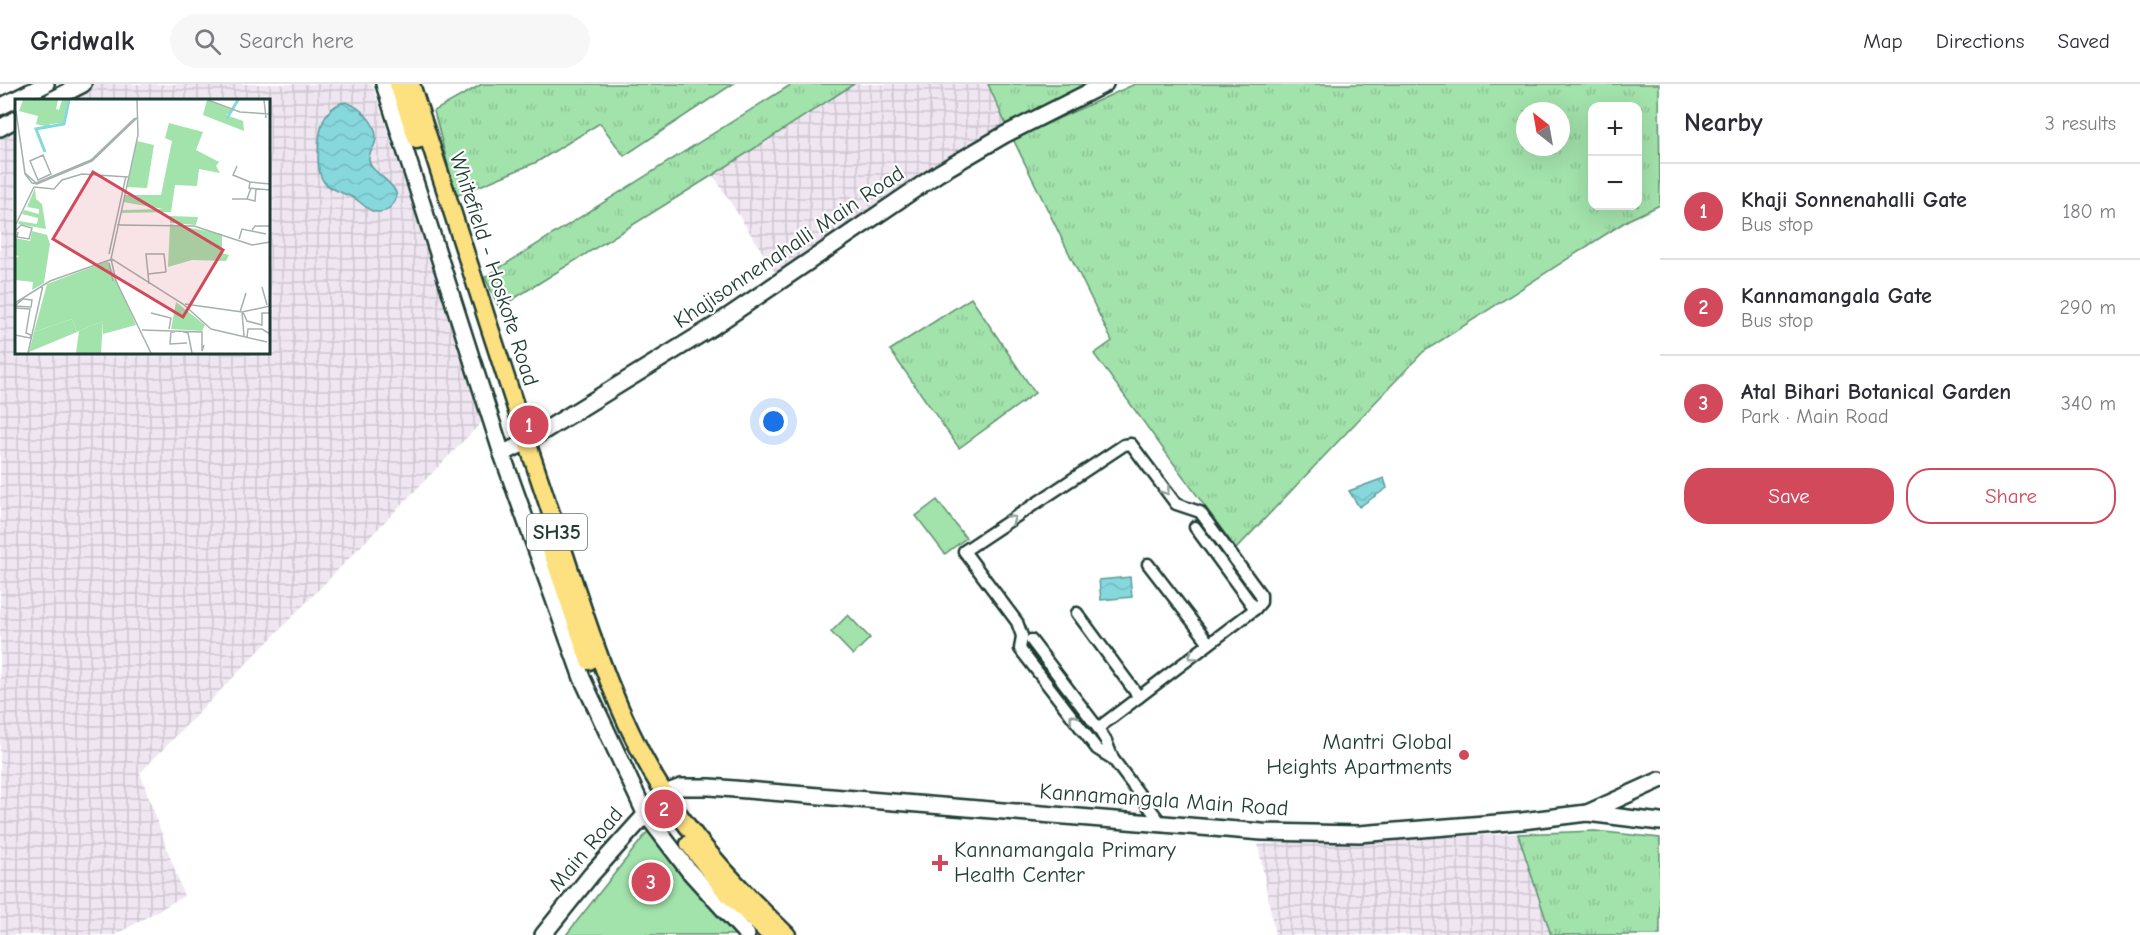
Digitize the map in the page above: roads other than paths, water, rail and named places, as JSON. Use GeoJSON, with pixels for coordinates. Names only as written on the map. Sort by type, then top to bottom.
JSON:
{"type":"FeatureCollection","features":[{"type":"Feature","properties":{"kind":"main road","name":"Whitefield - Hoskote Road"},"geometry":{"type":"LineString","coordinates":[[398,84],[515,447],[604,671],[661,797],[726,892],[770,935]]}},
{"type":"Feature","properties":{"kind":"main road","name":"Whitefield - Hoskote Road"},"geometry":{"type":"LineString","coordinates":[[411,84],[515,447]]}},
{"type":"Feature","properties":{"kind":"main road","name":"Whitefield - Hoskote Road"},"geometry":{"type":"LineString","coordinates":[[661,797],[735,883],[787,935]]}},
{"type":"Feature","properties":{"kind":"street"},"geometry":{"type":"LineString","coordinates":[[16,99],[46,84]]}},
{"type":"Feature","properties":{"kind":"street"},"geometry":{"type":"LineString","coordinates":[[54,99],[83,84]]}},
{"type":"Feature","properties":{"kind":"street"},"geometry":{"type":"LineString","coordinates":[[384,84],[515,447],[582,678],[645,813],[689,871],[747,935]]}},
{"type":"Feature","properties":{"kind":"street","name":"Khajisonnenahalli Main Road"},"geometry":{"type":"LineString","coordinates":[[515,447],[714,326],[939,173],[1004,135],[1105,84]]}},
{"type":"Feature","properties":{"kind":"street"},"geometry":{"type":"LineString","coordinates":[[0,107],[15,100]]}},
{"type":"Feature","properties":{"kind":"street"},"geometry":{"type":"LineString","coordinates":[[0,128],[15,120]]}},
{"type":"Feature","properties":{"kind":"street"},"geometry":{"type":"LineString","coordinates":[[1098,728],[1255,609],[1261,602],[1262,595],[1200,512],[1176,504],[1131,444],[1124,445],[964,551],[1017,622],[1022,636],[1020,649],[1097,748],[1113,759]]}},
{"type":"Feature","properties":{"kind":"street"},"geometry":{"type":"LineString","coordinates":[[1195,527],[1255,609]]}},
{"type":"Feature","properties":{"kind":"street"},"geometry":{"type":"LineString","coordinates":[[1148,564],[1209,643]]}},
{"type":"Feature","properties":{"kind":"street"},"geometry":{"type":"LineString","coordinates":[[1077,613],[1139,697]]}},
{"type":"Feature","properties":{"kind":"street"},"geometry":{"type":"LineString","coordinates":[[1031,640],[1098,728],[1113,759],[1161,823]]}},
{"type":"Feature","properties":{"kind":"street"},"geometry":{"type":"LineString","coordinates":[[1587,813],[1660,780]]}},
{"type":"Feature","properties":{"kind":"street","name":"Kannamangala Main Road"},"geometry":{"type":"LineString","coordinates":[[661,797],[681,787],[710,787],[1262,832],[1346,834],[1510,822],[1587,813],[1660,822]]}},
{"type":"Feature","properties":{"kind":"street","name":"Main Road"},"geometry":{"type":"LineString","coordinates":[[543,935],[661,797]]}},
{"type":"Feature","properties":{"kind":"water"},"geometry":{"type":"Polygon","coordinates":[[[346,102],[364,114],[373,125],[376,139],[369,161],[373,169],[391,185],[396,197],[393,204],[385,211],[370,210],[353,198],[327,185],[321,176],[318,148],[321,128],[333,107],[346,102]]]}},
{"type":"Feature","properties":{"kind":"water"},"geometry":{"type":"Polygon","coordinates":[[[1384,478],[1387,488],[1359,507],[1349,491],[1384,478]]]}},
{"type":"Feature","properties":{"kind":"water"},"geometry":{"type":"Polygon","coordinates":[[[1130,577],[1132,597],[1101,600],[1099,580],[1130,577]]]}},
{"type":"Feature","properties":{"kind":"place","name":"Khaji Sonnenahalli Gate"},"geometry":{"type":"Point","coordinates":[529,425]}},
{"type":"Feature","properties":{"kind":"place","name":"Mantri Global Heights Apartments"},"geometry":{"type":"Point","coordinates":[1464,755]}},
{"type":"Feature","properties":{"kind":"place","name":"Kannamangala Gate"},"geometry":{"type":"Point","coordinates":[664,809]}},
{"type":"Feature","properties":{"kind":"place","name":"Kannamangala Primary Health Center"},"geometry":{"type":"Point","coordinates":[940,863]}},
{"type":"Feature","properties":{"kind":"place","name":"Atal Bihari Botanical Garden"},"geometry":{"type":"Point","coordinates":[651,882]}}]}
